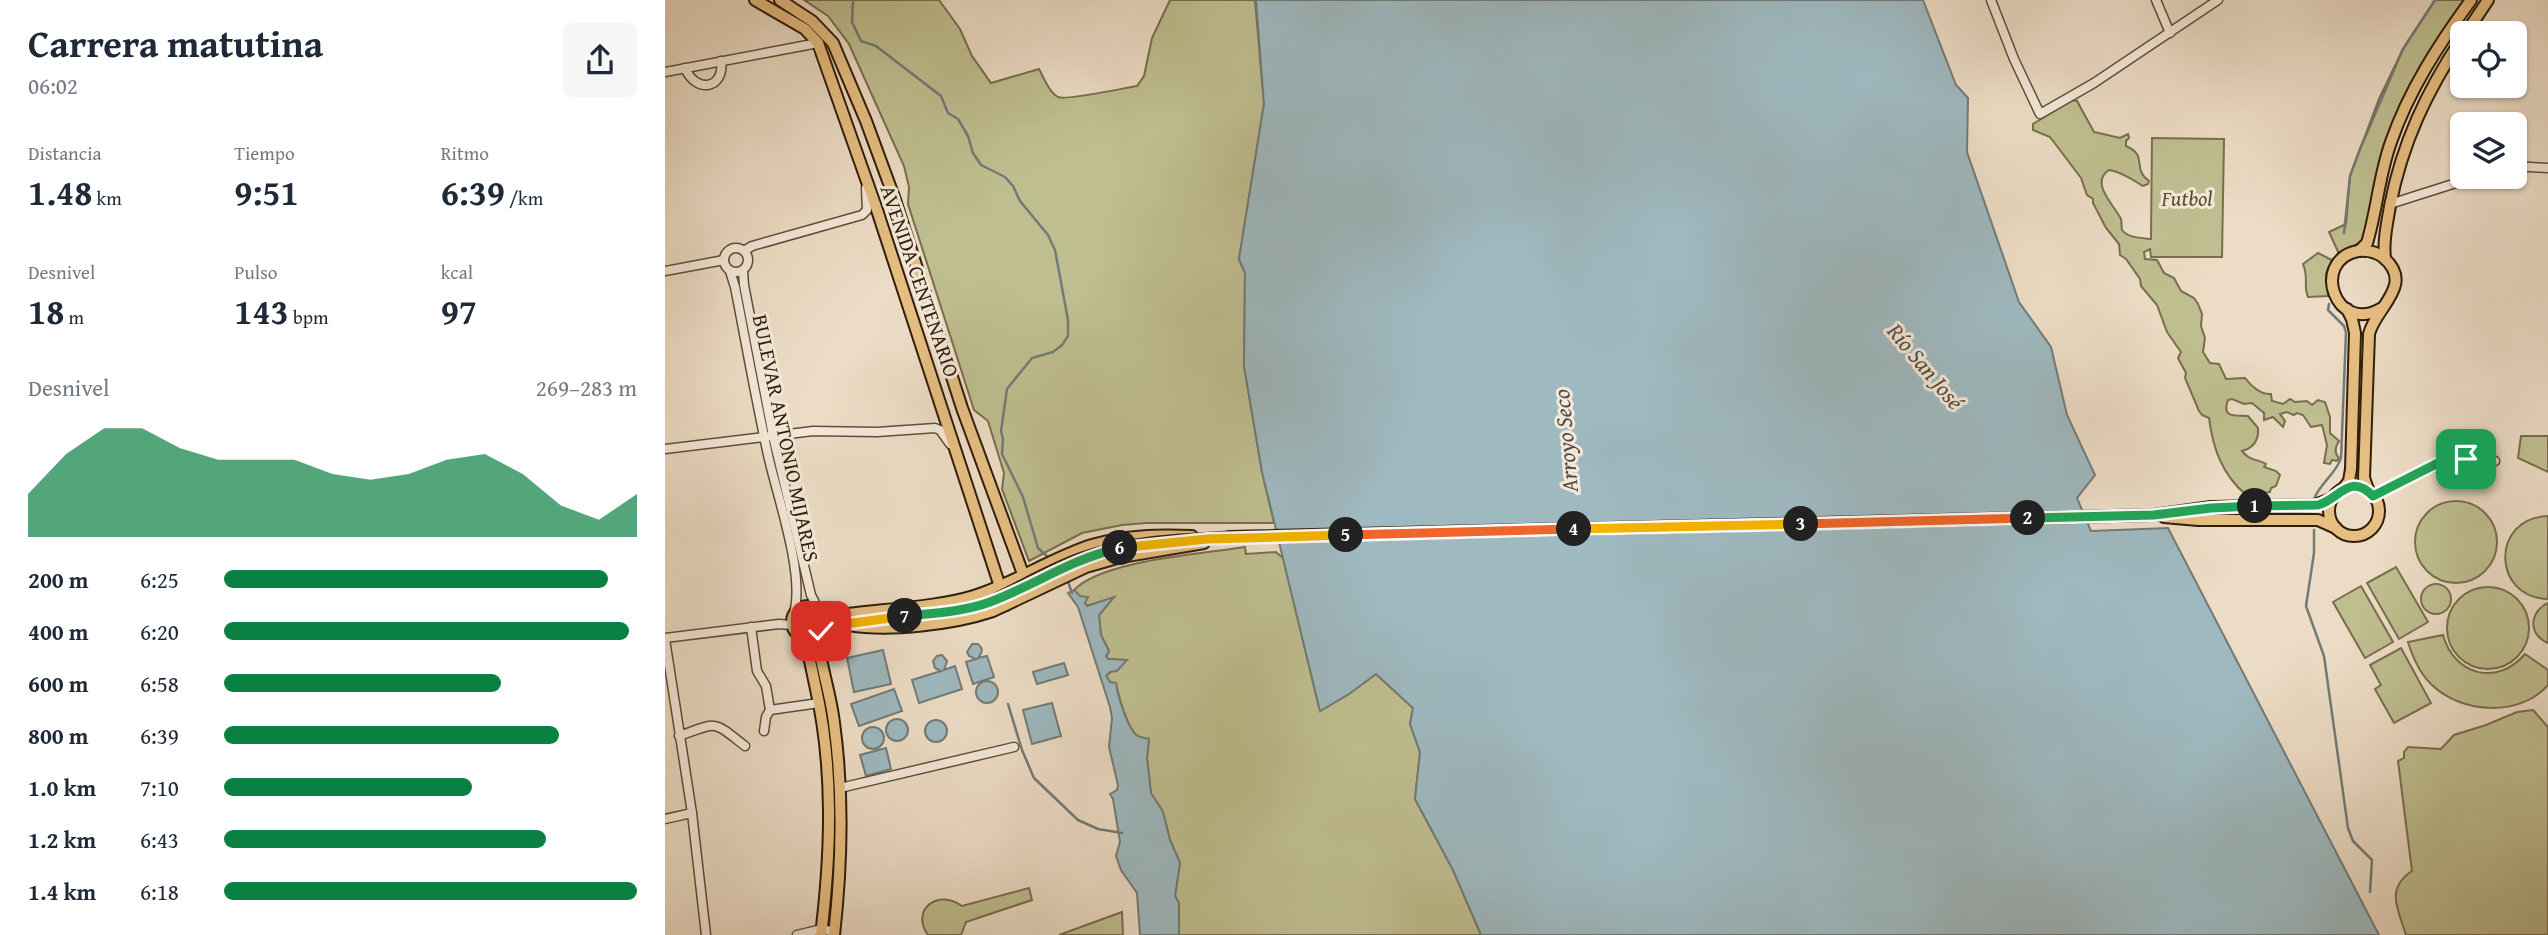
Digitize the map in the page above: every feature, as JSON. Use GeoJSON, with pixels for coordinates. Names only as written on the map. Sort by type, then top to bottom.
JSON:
{"type":"FeatureCollection","features":[{"type":"Feature","properties":{"kind":"main road"},"geometry":{"type":"LineString","coordinates":[[755,0],[804,29],[818,43]]}},
{"type":"Feature","properties":{"kind":"main road","name":"AVENIDA CENTENARIO"},"geometry":{"type":"LineString","coordinates":[[781,0],[812,21],[833,43],[866,121],[894,197],[962,408],[1030,593]]}},
{"type":"Feature","properties":{"kind":"main road"},"geometry":{"type":"LineString","coordinates":[[822,932],[829,864],[830,811],[821,721],[809,655],[801,637],[791,625],[794,613],[805,606],[883,628],[955,620],[977,616],[1076,560],[1106,551],[1157,543],[1238,537],[2154,515],[2211,508],[2315,505],[2333,498],[2349,481],[2351,469],[2355,333],[2347,309],[2335,296],[2332,278],[2340,261],[2359,251],[2367,243],[2383,167],[2411,94],[2471,0]]}},
{"type":"Feature","properties":{"kind":"main road"},"geometry":{"type":"LineString","coordinates":[[2474,21],[2488,0]]}},
{"type":"Feature","properties":{"kind":"main road","name":"AVENIDA CENTENARIO"},"geometry":{"type":"LineString","coordinates":[[818,43],[962,467],[999,587],[1001,602]]}},
{"type":"Feature","properties":{"kind":"main road"},"geometry":{"type":"LineString","coordinates":[[2385,259],[2384,244],[2397,170],[2424,101],[2450,58]]}},
{"type":"Feature","properties":{"kind":"main road"},"geometry":{"type":"LineString","coordinates":[[2154,515],[2198,520],[2318,520],[2354,536],[2369,530],[2378,516],[2378,505],[2364,478],[2369,334],[2382,308],[2393,294],[2396,281],[2393,269],[2385,259],[2375,253],[2359,251]]}},
{"type":"Feature","properties":{"kind":"main road"},"geometry":{"type":"LineString","coordinates":[[2347,309],[2365,314],[2382,308]]}},
{"type":"Feature","properties":{"kind":"main road"},"geometry":{"type":"LineString","coordinates":[[2343,489],[2359,487],[2371,494]]}},
{"type":"Feature","properties":{"kind":"main road"},"geometry":{"type":"LineString","coordinates":[[2333,498],[2330,515],[2336,527]]}},
{"type":"Feature","properties":{"kind":"main road"},"geometry":{"type":"LineString","coordinates":[[801,637],[812,638],[829,627],[848,620],[963,599],[999,587],[1083,548],[1128,537],[1238,537]]}},
{"type":"Feature","properties":{"kind":"main road"},"geometry":{"type":"LineString","coordinates":[[848,620],[966,609],[1001,602],[1030,593],[1078,569],[1109,560],[1238,537]]}},
{"type":"Feature","properties":{"kind":"main road"},"geometry":{"type":"LineString","coordinates":[[819,610],[824,620],[819,650],[834,719],[840,788],[841,864],[834,933]]}},
{"type":"Feature","properties":{"kind":"main road"},"geometry":{"type":"LineString","coordinates":[[821,721],[834,719]]}},
{"type":"Feature","properties":{"kind":"street"},"geometry":{"type":"LineString","coordinates":[[1990,0],[2014,60],[2040,114],[2094,83],[2218,0]]}},
{"type":"Feature","properties":{"kind":"street"},"geometry":{"type":"LineString","coordinates":[[2156,0],[2170,33]]}},
{"type":"Feature","properties":{"kind":"street"},"geometry":{"type":"LineString","coordinates":[[665,72],[818,43]]}},
{"type":"Feature","properties":{"kind":"street"},"geometry":{"type":"LineString","coordinates":[[685,68],[691,80],[708,85],[719,78],[722,72],[721,61]]}},
{"type":"Feature","properties":{"kind":"street"},"geometry":{"type":"LineString","coordinates":[[2527,167],[2548,168]]}},
{"type":"Feature","properties":{"kind":"street"},"geometry":{"type":"LineString","coordinates":[[744,251],[752,246],[862,215],[867,209],[866,181]]}},
{"type":"Feature","properties":{"kind":"street"},"geometry":{"type":"LineString","coordinates":[[2390,204],[2450,185]]}},
{"type":"Feature","properties":{"kind":"street"},"geometry":{"type":"LineString","coordinates":[[665,271],[724,260],[730,250],[739,248],[744,251],[749,261],[743,271],[737,273],[730,271],[724,260]]}},
{"type":"Feature","properties":{"kind":"street","name":"BULEVAR ANTONIO MIJARES"},"geometry":{"type":"LineString","coordinates":[[730,271],[769,437],[811,595],[819,610]]}},
{"type":"Feature","properties":{"kind":"street","name":"BULEVAR ANTONIO MIJARES"},"geometry":{"type":"LineString","coordinates":[[743,271],[769,437],[793,561],[796,600],[794,613]]}},
{"type":"Feature","properties":{"kind":"street"},"geometry":{"type":"LineString","coordinates":[[665,449],[813,431],[877,432],[935,428],[946,436],[962,467]]}},
{"type":"Feature","properties":{"kind":"street"},"geometry":{"type":"LineString","coordinates":[[2371,494],[2436,464],[2466,459],[2495,461]]}},
{"type":"Feature","properties":{"kind":"street"},"geometry":{"type":"LineString","coordinates":[[706,935],[692,813],[665,638],[751,627],[791,625]]}},
{"type":"Feature","properties":{"kind":"street"},"geometry":{"type":"LineString","coordinates":[[751,627],[757,671],[766,686],[770,710],[764,731]]}},
{"type":"Feature","properties":{"kind":"street"},"geometry":{"type":"LineString","coordinates":[[770,710],[819,703]]}},
{"type":"Feature","properties":{"kind":"street"},"geometry":{"type":"LineString","coordinates":[[679,736],[712,724],[745,746]]}},
{"type":"Feature","properties":{"kind":"street"},"geometry":{"type":"LineString","coordinates":[[840,788],[1014,747]]}},
{"type":"Feature","properties":{"kind":"street"},"geometry":{"type":"LineString","coordinates":[[665,819],[692,813]]}},
{"type":"Feature","properties":{"kind":"street"},"geometry":{"type":"LineString","coordinates":[[797,935],[834,933]]}},
{"type":"Feature","properties":{"kind":"green space"},"geometry":{"type":"Polygon","coordinates":[[[804,0],[939,0],[960,29],[972,56],[991,83],[1039,69],[1052,92],[1063,98],[1137,86],[1144,76],[1152,38],[1170,0],[1255,0],[1264,104],[1239,259],[1245,273],[1244,366],[1262,472],[1274,523],[1122,525],[1082,533],[1029,561],[1002,489],[1004,473],[988,421],[974,410],[908,204],[909,187],[904,166],[849,44],[828,16],[804,0]]]}},
{"type":"Feature","properties":{"kind":"green space"},"geometry":{"type":"Polygon","coordinates":[[[2435,0],[2465,0],[2454,21],[2450,21],[2450,29],[2380,164],[2364,240],[2339,254],[2329,232],[2346,224],[2350,176],[2379,99],[2403,49],[2435,0]]]}},
{"type":"Feature","properties":{"kind":"green space","name":"Futbol"},"geometry":{"type":"Polygon","coordinates":[[[2072,100],[2077,101],[2094,132],[2120,138],[2128,134],[2126,146],[2137,154],[2148,184],[2143,186],[2109,170],[2104,175],[2102,188],[2121,219],[2122,230],[2135,237],[2151,239],[2152,138],[2224,139],[2222,257],[2151,257],[2150,249],[2144,252],[2145,259],[2157,260],[2164,273],[2174,278],[2181,291],[2194,298],[2202,314],[2201,326],[2205,338],[2203,352],[2210,363],[2219,364],[2226,379],[2245,378],[2257,389],[2271,394],[2272,401],[2283,404],[2290,399],[2295,402],[2307,401],[2312,405],[2318,400],[2325,402],[2330,417],[2330,433],[2339,441],[2337,461],[2324,463],[2327,445],[2322,425],[2311,427],[2303,415],[2287,412],[2280,414],[2285,421],[2283,427],[2273,417],[2264,420],[2264,413],[2252,403],[2244,404],[2232,399],[2228,400],[2226,406],[2228,413],[2248,416],[2258,428],[2255,443],[2242,451],[2280,475],[2276,486],[2271,488],[2270,492],[2246,495],[2225,470],[2216,450],[2209,418],[2199,411],[2178,358],[2181,352],[2167,332],[2157,305],[2141,286],[2140,279],[2126,259],[2120,255],[2119,244],[2106,228],[2093,199],[2087,195],[2081,178],[2050,137],[2033,130],[2033,124],[2072,100]]]}},
{"type":"Feature","properties":{"kind":"green space"},"geometry":{"type":"Polygon","coordinates":[[[2318,253],[2332,260],[2326,274],[2328,296],[2308,297],[2303,264],[2318,253]]]}},
{"type":"Feature","properties":{"kind":"green space"},"geometry":{"type":"Polygon","coordinates":[[[2521,436],[2548,436],[2548,472],[2518,458],[2521,436]]]}},
{"type":"Feature","properties":{"kind":"green space"},"geometry":{"type":"Polygon","coordinates":[[[2448,501],[2464,501],[2479,508],[2490,519],[2497,534],[2494,558],[2485,571],[2464,583],[2448,583],[2433,576],[2422,565],[2415,550],[2415,534],[2422,519],[2433,508],[2448,501]]]}},
{"type":"Feature","properties":{"kind":"green space"},"geometry":{"type":"Polygon","coordinates":[[[2548,516],[2548,599],[2530,595],[2516,586],[2508,573],[2505,558],[2508,543],[2516,530],[2529,520],[2548,516]]]}},
{"type":"Feature","properties":{"kind":"green space"},"geometry":{"type":"Polygon","coordinates":[[[1245,547],[1246,554],[1276,552],[1283,558],[1320,711],[1376,674],[1413,708],[1410,724],[1420,752],[1415,799],[1453,870],[1481,935],[1179,935],[1179,903],[1175,896],[1180,863],[1170,840],[1163,812],[1151,793],[1147,758],[1149,739],[1134,733],[1124,712],[1116,683],[1110,682],[1106,676],[1126,660],[1106,657],[1109,651],[1101,635],[1099,615],[1113,598],[1087,606],[1074,590],[1088,580],[1130,565],[1245,547]]]}},
{"type":"Feature","properties":{"kind":"green space"},"geometry":{"type":"Polygon","coordinates":[[[2396,567],[2428,622],[2399,639],[2367,583],[2396,567]]]}},
{"type":"Feature","properties":{"kind":"green space"},"geometry":{"type":"Polygon","coordinates":[[[2436,584],[2447,588],[2451,599],[2447,610],[2436,614],[2425,610],[2421,599],[2425,588],[2436,584]]]}},
{"type":"Feature","properties":{"kind":"green space"},"geometry":{"type":"Polygon","coordinates":[[[2361,586],[2393,642],[2365,658],[2333,602],[2361,586]]]}},
{"type":"Feature","properties":{"kind":"green space"},"geometry":{"type":"Polygon","coordinates":[[[2480,587],[2496,587],[2511,594],[2522,605],[2529,620],[2526,644],[2517,657],[2496,669],[2480,669],[2465,662],[2454,651],[2447,636],[2447,620],[2454,605],[2465,594],[2480,587]]]}},
{"type":"Feature","properties":{"kind":"green space"},"geometry":{"type":"Polygon","coordinates":[[[2548,603],[2548,643],[2537,635],[2533,623],[2537,612],[2548,603]]]}},
{"type":"Feature","properties":{"kind":"green space"},"geometry":{"type":"Polygon","coordinates":[[[2443,635],[2449,649],[2466,667],[2478,672],[2502,671],[2525,654],[2548,670],[2548,685],[2522,703],[2507,707],[2475,706],[2444,695],[2428,681],[2417,665],[2408,642],[2443,635]]]}},
{"type":"Feature","properties":{"kind":"green space"},"geometry":{"type":"Polygon","coordinates":[[[2401,648],[2431,703],[2394,723],[2375,689],[2381,685],[2370,665],[2401,648]]]}},
{"type":"Feature","properties":{"kind":"green space"},"geometry":{"type":"Polygon","coordinates":[[[2533,710],[2548,727],[2548,935],[2406,935],[2397,908],[2396,892],[2404,878],[2412,871],[2398,761],[2404,758],[2408,747],[2441,749],[2454,735],[2517,712],[2533,710]]]}},
{"type":"Feature","properties":{"kind":"green space"},"geometry":{"type":"Polygon","coordinates":[[[1029,888],[1032,900],[966,922],[961,935],[928,935],[923,926],[922,917],[925,910],[929,904],[936,901],[944,899],[962,906],[1029,888]]]}},
{"type":"Feature","properties":{"kind":"green space"},"geometry":{"type":"Polygon","coordinates":[[[1122,912],[1123,935],[1059,935],[1122,912]]]}},
{"type":"Feature","properties":{"kind":"water"},"geometry":{"type":"Polygon","coordinates":[[[1256,0],[1923,0],[1956,85],[1968,98],[1967,152],[2019,302],[2051,347],[2067,415],[2095,475],[2077,498],[2091,531],[2168,528],[2379,935],[1481,935],[1453,870],[1415,799],[1420,752],[1410,724],[1413,708],[1376,674],[1320,711],[1262,472],[1244,366],[1245,273],[1239,259],[1264,104],[1256,0]]]}},
{"type":"Feature","properties":{"kind":"water"},"geometry":{"type":"Polygon","coordinates":[[[1074,590],[1080,596],[1088,597],[1085,603],[1087,606],[1114,597],[1099,615],[1101,635],[1109,651],[1106,656],[1108,659],[1127,660],[1117,671],[1106,676],[1110,682],[1116,683],[1124,712],[1134,733],[1149,739],[1147,758],[1151,793],[1163,812],[1170,840],[1180,863],[1175,896],[1179,903],[1179,935],[1140,935],[1137,893],[1121,870],[1116,856],[1120,842],[1110,794],[1117,790],[1118,785],[1109,747],[1112,718],[1110,707],[1078,607],[1068,593],[1074,590]]]}},
{"type":"Feature","properties":{"kind":"water"},"geometry":{"type":"Polygon","coordinates":[[[972,644],[978,644],[981,648],[978,658],[987,656],[994,677],[973,684],[966,662],[976,659],[967,652],[972,644]]]}},
{"type":"Feature","properties":{"kind":"water"},"geometry":{"type":"Polygon","coordinates":[[[883,650],[891,684],[854,692],[847,658],[883,650]]]}},
{"type":"Feature","properties":{"kind":"water"},"geometry":{"type":"Polygon","coordinates":[[[942,655],[947,661],[944,670],[955,666],[962,689],[919,703],[912,680],[941,671],[935,668],[933,661],[942,655]]]}},
{"type":"Feature","properties":{"kind":"water"},"geometry":{"type":"Polygon","coordinates":[[[1064,663],[1068,675],[1037,684],[1033,672],[1064,663]]]}},
{"type":"Feature","properties":{"kind":"water"},"geometry":{"type":"Polygon","coordinates":[[[987,681],[995,684],[998,692],[995,700],[987,703],[979,700],[976,692],[979,684],[987,681]]]}},
{"type":"Feature","properties":{"kind":"water"},"geometry":{"type":"Polygon","coordinates":[[[894,689],[902,711],[859,726],[851,704],[894,689]]]}},
{"type":"Feature","properties":{"kind":"water"},"geometry":{"type":"Polygon","coordinates":[[[1052,703],[1061,736],[1032,744],[1023,710],[1052,703]]]}},
{"type":"Feature","properties":{"kind":"water"},"geometry":{"type":"Polygon","coordinates":[[[897,719],[905,722],[908,730],[905,738],[897,741],[889,738],[886,730],[889,722],[897,719]]]}},
{"type":"Feature","properties":{"kind":"water"},"geometry":{"type":"Polygon","coordinates":[[[936,720],[944,723],[947,731],[944,739],[936,742],[928,739],[925,731],[928,723],[936,720]]]}},
{"type":"Feature","properties":{"kind":"water"},"geometry":{"type":"Polygon","coordinates":[[[873,727],[881,730],[884,738],[881,746],[873,749],[865,746],[862,738],[865,730],[873,727]]]}},
{"type":"Feature","properties":{"kind":"water"},"geometry":{"type":"Polygon","coordinates":[[[886,748],[891,769],[866,776],[860,755],[886,748]]]}},
{"type":"Feature","properties":{"kind":"waterway"},"geometry":{"type":"LineString","coordinates":[[853,0],[852,22],[861,41],[876,46],[941,96],[948,113],[958,119],[968,136],[973,153],[981,165],[1005,177],[1013,186],[1020,201],[1048,235],[1055,250],[1068,320],[1068,336],[1053,352],[1032,358],[1007,389],[1001,431],[1002,454],[1023,497],[1038,548],[1049,558]]}},
{"type":"Feature","properties":{"kind":"waterway"},"geometry":{"type":"LineString","coordinates":[[2344,233],[2350,176],[2360,149],[2403,49],[2435,0]]}},
{"type":"Feature","properties":{"kind":"waterway"},"geometry":{"type":"LineString","coordinates":[[2314,499],[2341,458],[2346,333],[2344,326],[2328,310],[2329,304]]}},
{"type":"Feature","properties":{"kind":"waterway"},"geometry":{"type":"LineString","coordinates":[[2314,530],[2314,553],[2306,606],[2324,656],[2348,828],[2353,841],[2372,860],[2370,892]]}},
{"type":"Feature","properties":{"kind":"waterway"},"geometry":{"type":"LineString","coordinates":[[1067,579],[1072,593]]}},
{"type":"Feature","properties":{"kind":"waterway"},"geometry":{"type":"LineString","coordinates":[[1008,704],[1034,778],[1078,820],[1098,829],[1122,833]]}},
{"type":"Feature","properties":{"kind":"route"},"geometry":{"type":"LineString","coordinates":[[821,631],[831,626],[971,608],[997,599],[1076,560],[1106,551],[1157,543],[1238,537],[2154,515],[2211,508],[2315,505],[2333,498],[2343,489],[2354,486],[2365,489],[2373,496],[2436,464],[2466,459]]}},
{"type":"Feature","properties":{"kind":"water label","name":"Río San José"},"geometry":{"type":"Point","coordinates":[1926,366]}},
{"type":"Feature","properties":{"kind":"water label","name":"Arroyo Seco"},"geometry":{"type":"Point","coordinates":[1565,441]}}]}
